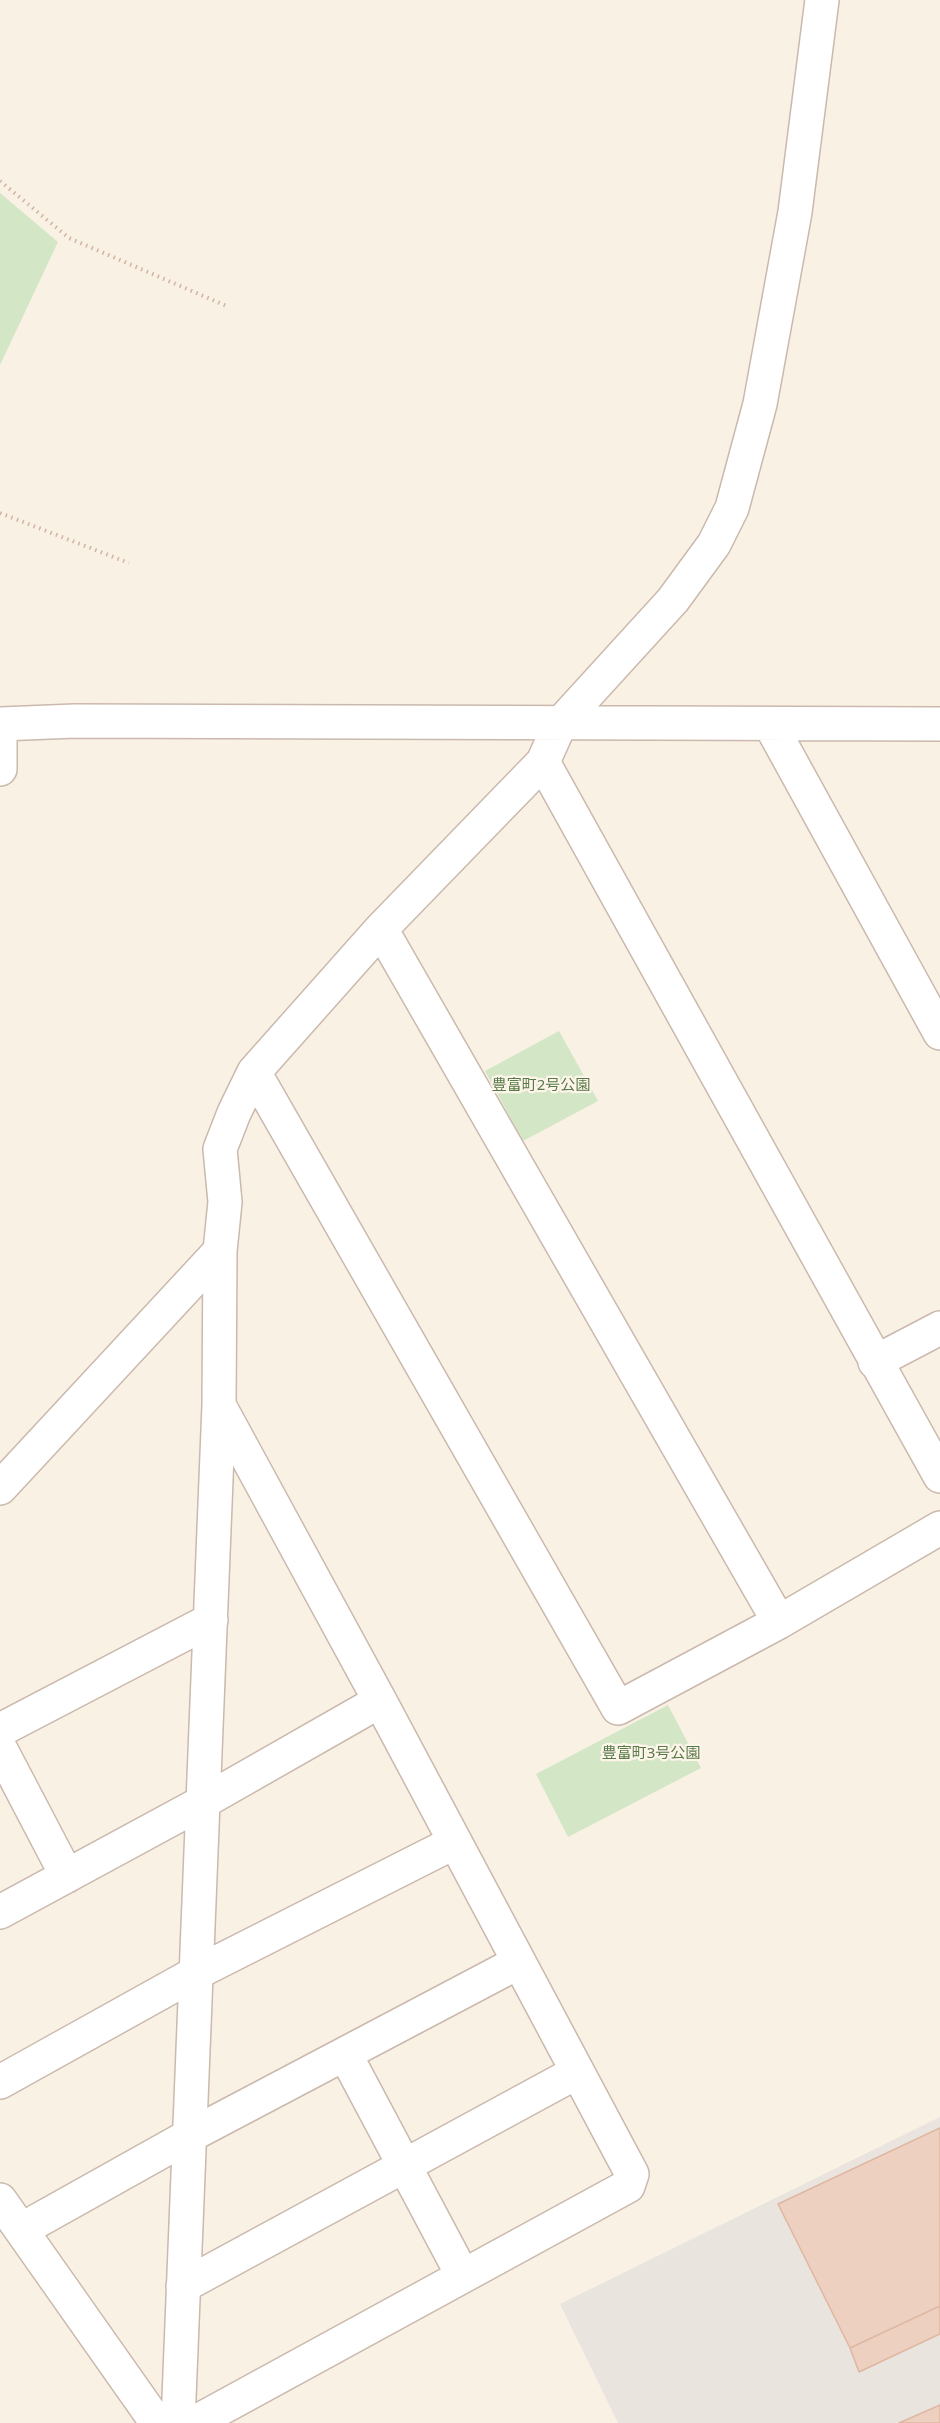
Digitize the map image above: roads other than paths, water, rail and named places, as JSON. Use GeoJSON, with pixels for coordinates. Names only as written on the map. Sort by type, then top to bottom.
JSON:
{"type":"FeatureCollection","features":[{"type":"Feature","properties":{"kind":"street"},"geometry":{"type":"LineString","coordinates":[[178,2423],[219,1405],[220,1251],[225,1202],[220,1149],[254,1072],[381,929],[543,762],[560,724],[673,600],[714,544],[732,508],[760,404],[795,212],[822,0]]}},
{"type":"Feature","properties":{"kind":"street"},"geometry":{"type":"LineString","coordinates":[[0,724],[111,721],[940,724]]}},
{"type":"Feature","properties":{"kind":"street"},"geometry":{"type":"LineString","coordinates":[[770,724],[940,1033]]}},
{"type":"Feature","properties":{"kind":"street"},"geometry":{"type":"LineString","coordinates":[[0,734],[0,769]]}},
{"type":"Feature","properties":{"kind":"street"},"geometry":{"type":"LineString","coordinates":[[543,762],[940,1476]]}},
{"type":"Feature","properties":{"kind":"street"},"geometry":{"type":"LineString","coordinates":[[381,929],[779,1622]]}},
{"type":"Feature","properties":{"kind":"street"},"geometry":{"type":"LineString","coordinates":[[254,1072],[618,1708],[779,1622],[940,1528]]}},
{"type":"Feature","properties":{"kind":"street"},"geometry":{"type":"LineString","coordinates":[[0,1488],[220,1251]]}},
{"type":"Feature","properties":{"kind":"street"},"geometry":{"type":"LineString","coordinates":[[875,1362],[940,1328]]}},
{"type":"Feature","properties":{"kind":"street"},"geometry":{"type":"LineString","coordinates":[[194,2423],[628,2186],[632,2175],[380,1701],[219,1405]]}},
{"type":"Feature","properties":{"kind":"street"},"geometry":{"type":"LineString","coordinates":[[0,1730],[211,1620]]}},
{"type":"Feature","properties":{"kind":"street"},"geometry":{"type":"LineString","coordinates":[[0,1912],[203,1802],[380,1701]]}},
{"type":"Feature","properties":{"kind":"street"},"geometry":{"type":"LineString","coordinates":[[0,1748],[67,1876]]}},
{"type":"Feature","properties":{"kind":"street"},"geometry":{"type":"LineString","coordinates":[[0,2082],[196,1973],[455,1842]]}},
{"type":"Feature","properties":{"kind":"street"},"geometry":{"type":"LineString","coordinates":[[21,2230],[189,2136],[519,1962]]}},
{"type":"Feature","properties":{"kind":"street"},"geometry":{"type":"LineString","coordinates":[[345,2054],[463,2276]]}},
{"type":"Feature","properties":{"kind":"street"},"geometry":{"type":"LineString","coordinates":[[183,2286],[577,2072]]}},
{"type":"Feature","properties":{"kind":"street"},"geometry":{"type":"LineString","coordinates":[[0,2200],[157,2423]]}},
{"type":"Feature","properties":{"kind":"park label","name":"豊富町2号公園"},"geometry":{"type":"Point","coordinates":[541,1086]}},
{"type":"Feature","properties":{"kind":"park label","name":"豊富町3号公園"},"geometry":{"type":"Point","coordinates":[651,1754]}}]}
